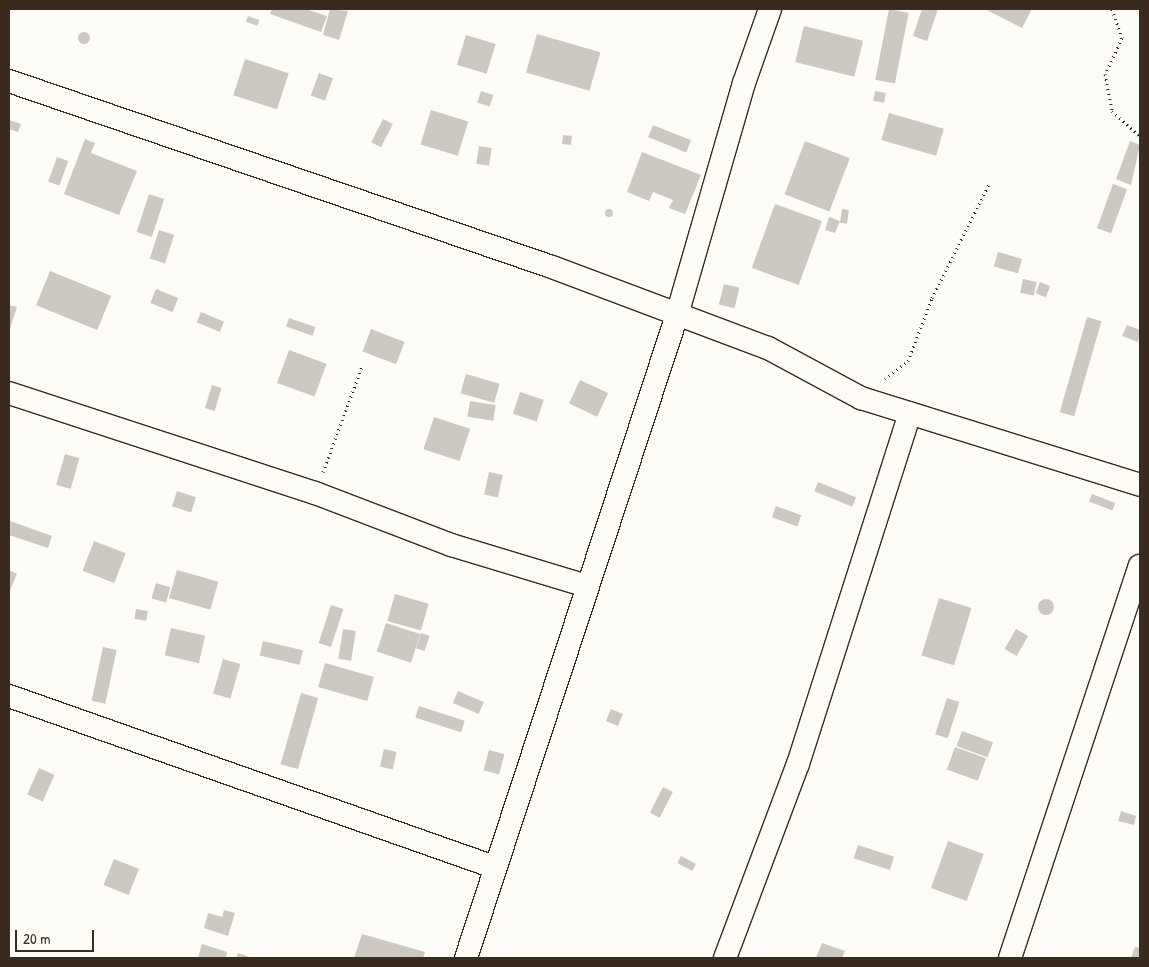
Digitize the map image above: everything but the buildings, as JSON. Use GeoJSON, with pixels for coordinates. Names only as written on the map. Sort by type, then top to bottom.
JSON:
{"type":"FeatureCollection","features":[{"type":"Feature","properties":{"kind":"street"},"geometry":{"type":"LineString","coordinates":[[466,958],[494,867],[677,315],[762,11]]}},
{"type":"Feature","properties":{"kind":"street"},"geometry":{"type":"LineString","coordinates":[[9,81],[543,264],[768,348],[861,398],[1140,485]]}},
{"type":"Feature","properties":{"kind":"street"},"geometry":{"type":"LineString","coordinates":[[9,393],[315,494],[451,545],[587,586]]}},
{"type":"Feature","properties":{"kind":"street"},"geometry":{"type":"LineString","coordinates":[[725,958],[798,764],[910,413]]}},
{"type":"Feature","properties":{"kind":"street"},"geometry":{"type":"LineString","coordinates":[[1010,958],[1140,566]]}},
{"type":"Feature","properties":{"kind":"street"},"geometry":{"type":"LineString","coordinates":[[9,696],[494,867]]}},
{"type":"Feature","properties":{"kind":"path"},"geometry":{"type":"LineString","coordinates":[[1112,9],[1122,38],[1105,74],[1112,111],[1140,136]]}},
{"type":"Feature","properties":{"kind":"path"},"geometry":{"type":"LineString","coordinates":[[861,398],[908,361],[932,298],[989,184]]}},
{"type":"Feature","properties":{"kind":"path"},"geometry":{"type":"LineString","coordinates":[[315,494],[363,364]]}}]}
